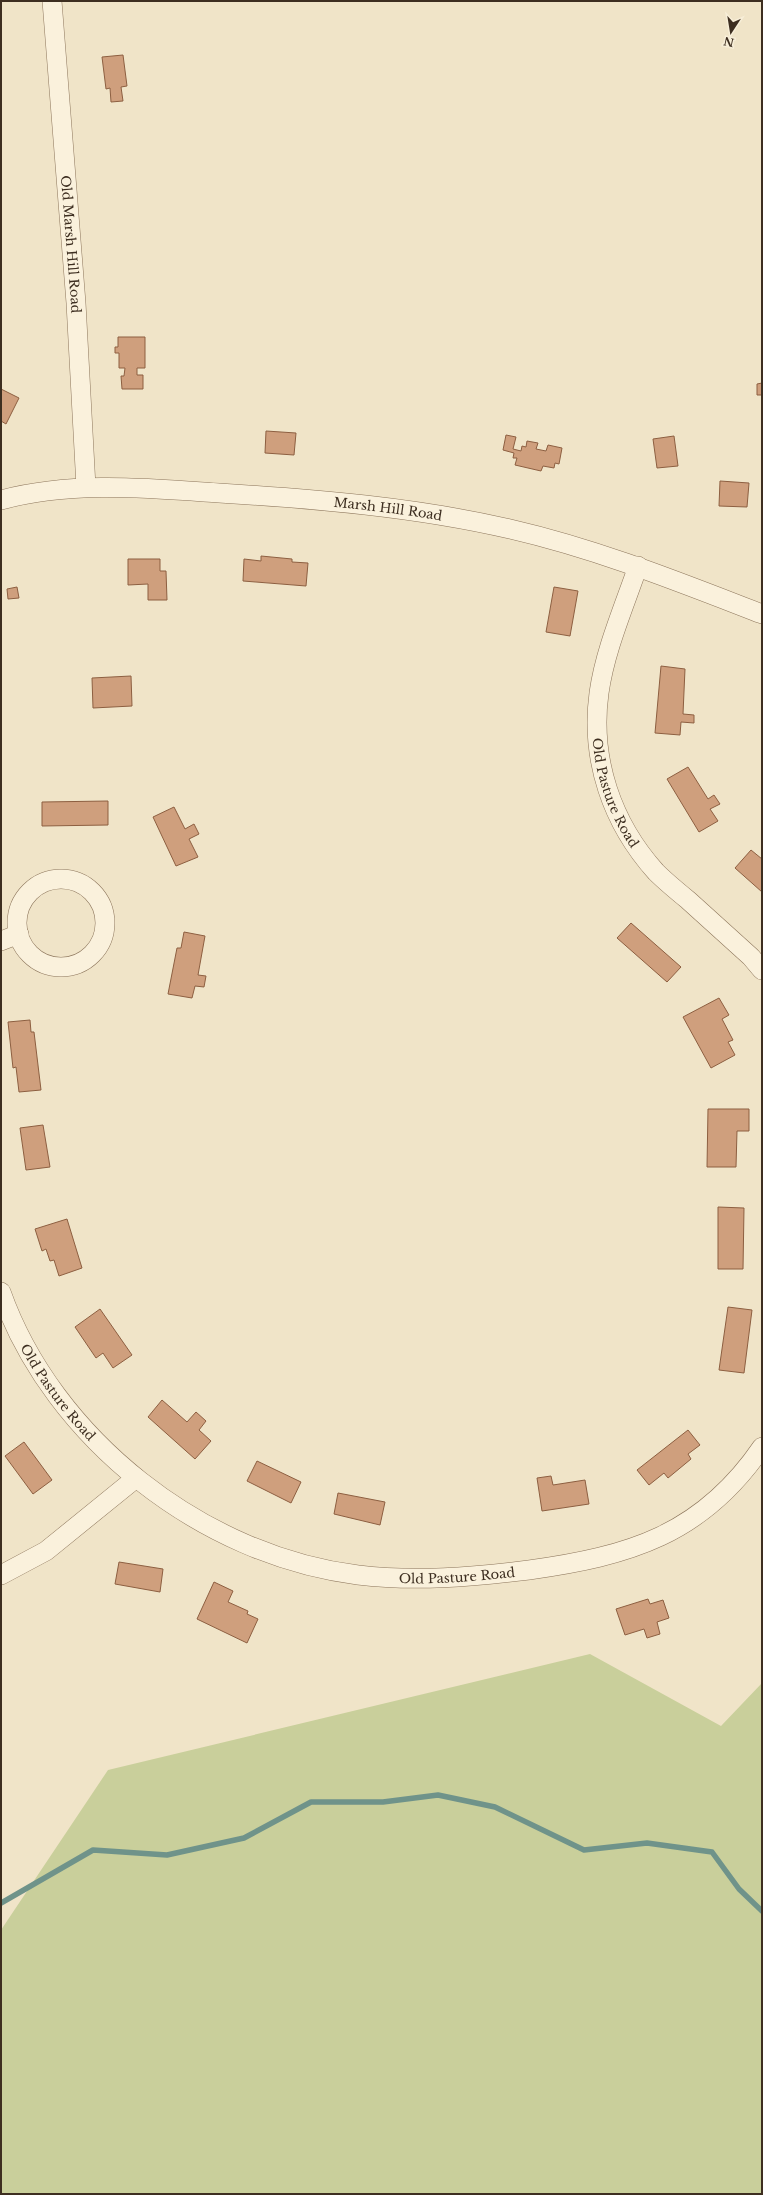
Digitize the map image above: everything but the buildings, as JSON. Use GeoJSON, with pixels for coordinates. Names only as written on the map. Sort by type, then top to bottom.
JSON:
{"type":"FeatureCollection","features":[{"type":"Feature","properties":{"kind":"street","name":"Old Marsh Hill Road"},"geometry":{"type":"LineString","coordinates":[[52,1],[76,303],[86,487]]}},
{"type":"Feature","properties":{"kind":"street","name":"Marsh Hill Road"},"geometry":{"type":"LineString","coordinates":[[1,500],[49,491],[86,487],[143,488],[273,496],[406,510],[512,529],[638,566],[762,614]]}},
{"type":"Feature","properties":{"kind":"street","name":"Old Pasture Road"},"geometry":{"type":"LineString","coordinates":[[638,566],[606,660],[599,692],[596,725],[598,751],[611,803],[624,829],[641,854],[658,874],[751,957],[762,970]]}},
{"type":"Feature","properties":{"kind":"street"},"geometry":{"type":"LineString","coordinates":[[65,879],[80,883],[93,893],[103,910],[104,932],[95,950],[87,958],[68,966],[57,966],[37,959],[23,944],[19,934],[18,919],[21,904],[35,888],[44,882],[65,879]]}},
{"type":"Feature","properties":{"kind":"street"},"geometry":{"type":"LineString","coordinates":[[1,941],[19,934]]}},
{"type":"Feature","properties":{"kind":"street","name":"Old Pasture Road"},"geometry":{"type":"LineString","coordinates":[[1,1292],[30,1352],[57,1396],[109,1455],[136,1478],[188,1514],[219,1532],[251,1546],[286,1559],[356,1574],[424,1579],[485,1576],[574,1563],[639,1547],[689,1521],[712,1504],[733,1485],[762,1447]]}},
{"type":"Feature","properties":{"kind":"street"},"geometry":{"type":"LineString","coordinates":[[1,1575],[46,1551],[136,1478]]}},
{"type":"Feature","properties":{"kind":"green space"},"geometry":{"type":"Polygon","coordinates":[[[590,1654],[721,1726],[762,1683],[762,2194],[1,2194],[1,1930],[108,1770],[590,1654]]]}},
{"type":"Feature","properties":{"kind":"waterway"},"geometry":{"type":"LineString","coordinates":[[1,1903],[93,1850],[167,1855],[244,1838],[311,1802],[383,1802],[438,1795],[495,1807],[584,1850],[647,1843],[712,1852],[739,1889],[762,1911]]}}]}
